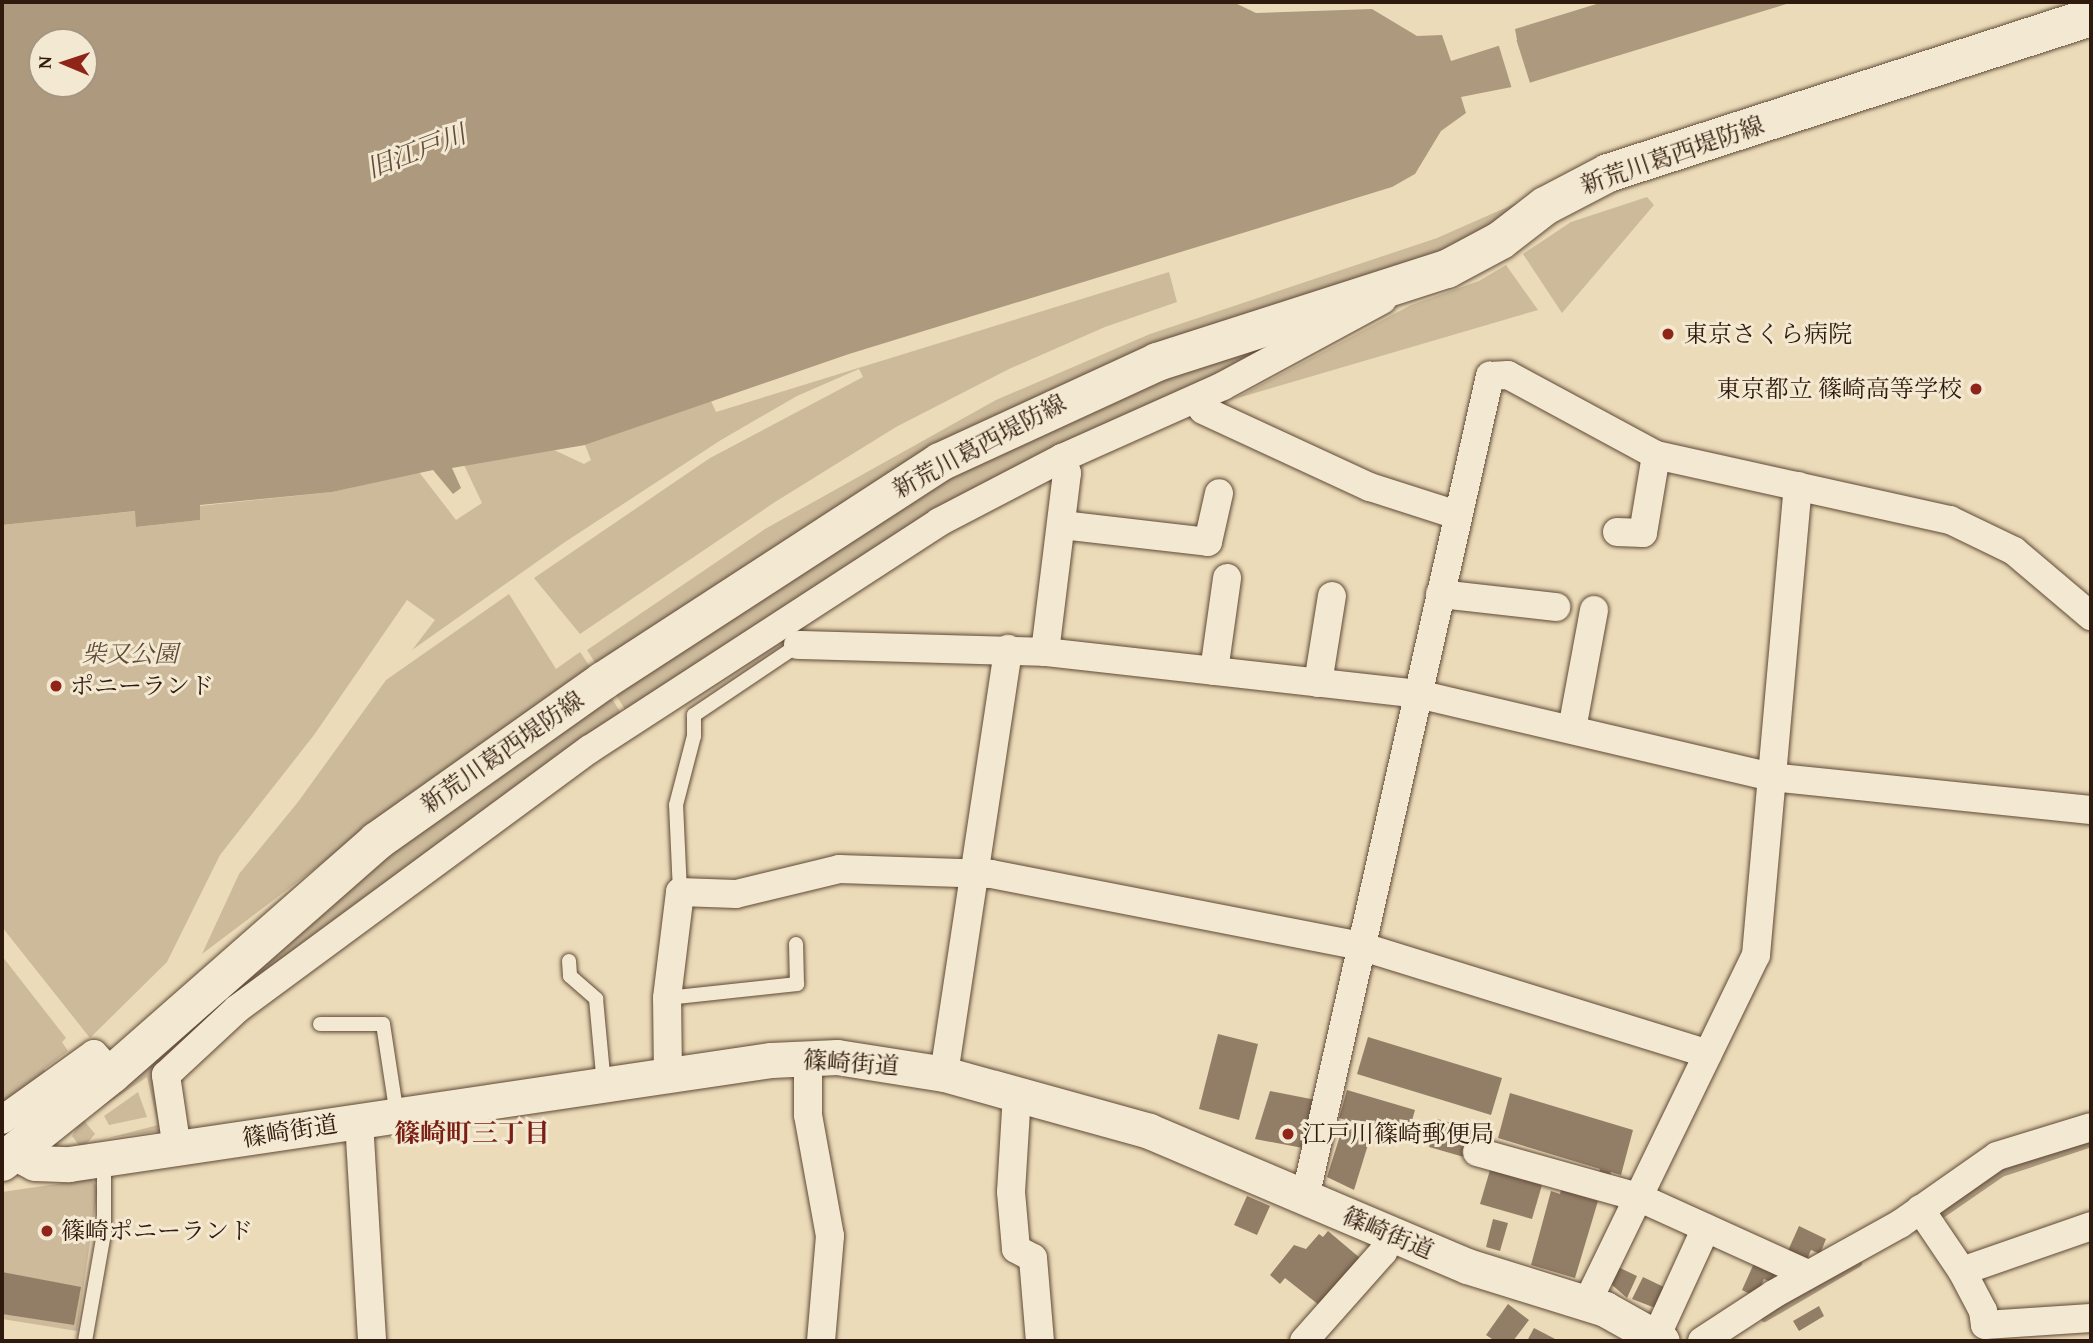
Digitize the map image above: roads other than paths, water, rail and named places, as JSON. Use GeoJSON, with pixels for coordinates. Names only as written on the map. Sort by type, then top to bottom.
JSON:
{"type":"FeatureCollection","features":[{"type":"Feature","properties":{"kind":"main road","name":"新荒川葛西堤防線"},"geometry":{"type":"LineString","coordinates":[[7,1145],[112,1074],[377,841],[603,681],[940,462],[1157,362],[1409,283],[1474,257],[1545,206],[1608,173],[2091,17]]}},
{"type":"Feature","properties":{"kind":"street"},"geometry":{"type":"LineString","coordinates":[[177,1149],[166,1075],[237,1009],[638,717],[939,522],[1062,458],[1196,400],[1348,321],[1409,283]]}},
{"type":"Feature","properties":{"kind":"street"},"geometry":{"type":"LineString","coordinates":[[1305,1198],[1486,380],[1496,374],[1508,374],[1656,455],[1950,520],[2014,551],[2091,616]]}},
{"type":"Feature","properties":{"kind":"street"},"geometry":{"type":"LineString","coordinates":[[1196,400],[1203,410],[1370,487],[1457,515]]}},
{"type":"Feature","properties":{"kind":"street"},"geometry":{"type":"LineString","coordinates":[[1617,532],[1643,533],[1656,455]]}},
{"type":"Feature","properties":{"kind":"street"},"geometry":{"type":"LineString","coordinates":[[1045,652],[1067,473],[1062,458]]}},
{"type":"Feature","properties":{"kind":"street"},"geometry":{"type":"LineString","coordinates":[[1587,1303],[1756,955],[1798,486]]}},
{"type":"Feature","properties":{"kind":"street"},"geometry":{"type":"LineString","coordinates":[[1062,525],[1208,542],[1219,493]]}},
{"type":"Feature","properties":{"kind":"street"},"geometry":{"type":"LineString","coordinates":[[1214,671],[1227,578]]}},
{"type":"Feature","properties":{"kind":"street"},"geometry":{"type":"LineString","coordinates":[[1440,594],[1556,607]]}},
{"type":"Feature","properties":{"kind":"street"},"geometry":{"type":"LineString","coordinates":[[1318,683],[1332,596]]}},
{"type":"Feature","properties":{"kind":"street"},"geometry":{"type":"LineString","coordinates":[[1572,729],[1594,610]]}},
{"type":"Feature","properties":{"kind":"street"},"geometry":{"type":"LineString","coordinates":[[798,645],[1008,649],[1418,694],[1771,777],[2091,807]]}},
{"type":"Feature","properties":{"kind":"street"},"geometry":{"type":"LineString","coordinates":[[944,1074],[1008,649]]}},
{"type":"Feature","properties":{"kind":"street"},"geometry":{"type":"LineString","coordinates":[[667,1076],[667,998],[680,892],[736,894],[839,869],[975,873],[1360,946],[1708,1054]]}},
{"type":"Feature","properties":{"kind":"street","name":"篠崎街道"},"geometry":{"type":"LineString","coordinates":[[7,1145],[44,1164],[104,1160],[667,1076],[808,1058],[838,1057],[944,1074],[1149,1131],[1466,1266],[1587,1303],[1629,1320],[1659,1339]]}},
{"type":"Feature","properties":{"kind":"street"},"geometry":{"type":"LineString","coordinates":[[808,1058],[808,1115],[830,1236],[821,1341]]}},
{"type":"Feature","properties":{"kind":"street"},"geometry":{"type":"LineString","coordinates":[[1017,1094],[1011,1192],[1016,1249],[1033,1258],[1040,1341]]}},
{"type":"Feature","properties":{"kind":"street"},"geometry":{"type":"LineString","coordinates":[[359,1121],[372,1341]]}},
{"type":"Feature","properties":{"kind":"street"},"geometry":{"type":"LineString","coordinates":[[1702,1341],[1808,1274],[1920,1209],[1997,1156],[2091,1127]]}},
{"type":"Feature","properties":{"kind":"street"},"geometry":{"type":"LineString","coordinates":[[1477,1152],[1638,1197],[1808,1274]]}},
{"type":"Feature","properties":{"kind":"street"},"geometry":{"type":"LineString","coordinates":[[1920,1209],[1962,1271],[1983,1311],[1985,1325],[2091,1318]]}},
{"type":"Feature","properties":{"kind":"street"},"geometry":{"type":"LineString","coordinates":[[1962,1271],[2091,1226]]}},
{"type":"Feature","properties":{"kind":"street"},"geometry":{"type":"LineString","coordinates":[[1659,1339],[1706,1228]]}},
{"type":"Feature","properties":{"kind":"street"},"geometry":{"type":"LineString","coordinates":[[1304,1341],[1383,1252],[1391,1234]]}},
{"type":"Feature","properties":{"kind":"lane"},"geometry":{"type":"LineString","coordinates":[[680,892],[676,804],[694,736],[694,715],[798,645]]}},
{"type":"Feature","properties":{"kind":"lane"},"geometry":{"type":"LineString","coordinates":[[667,998],[797,984],[796,944]]}},
{"type":"Feature","properties":{"kind":"lane"},"geometry":{"type":"LineString","coordinates":[[569,961],[570,976],[596,999],[604,1087]]}},
{"type":"Feature","properties":{"kind":"lane"},"geometry":{"type":"LineString","coordinates":[[320,1024],[383,1024],[397,1116]]}},
{"type":"Feature","properties":{"kind":"lane"},"geometry":{"type":"LineString","coordinates":[[85,1341],[104,1233],[104,1160]]}},
{"type":"Feature","properties":{"kind":"water","name":"旧江戸川"},"geometry":{"type":"Polygon","coordinates":[[[2,2],[1233,2],[1256,13],[1372,9],[1417,36],[1442,35],[1451,61],[1517,40],[1515,29],[1603,2],[1793,2],[1522,85],[1461,97],[1466,113],[1441,131],[1415,174],[1392,187],[849,354],[585,445],[452,468],[461,488],[453,494],[433,470],[332,492],[200,505],[200,520],[136,527],[135,511],[2,525],[2,2]]]}},
{"type":"Feature","properties":{"kind":"waterway"},"geometry":{"type":"LineString","coordinates":[[1943,1213],[2001,1173],[2091,1143]]}},
{"type":"Feature","properties":{"kind":"waterway"},"geometry":{"type":"LineString","coordinates":[[1764,1318],[1858,1263]]}},
{"type":"Feature","properties":{"kind":"place","name":"東京さくら病院"},"geometry":{"type":"Point","coordinates":[1668,334]}},
{"type":"Feature","properties":{"kind":"place","name":"東京都立 篠崎高等学校"},"geometry":{"type":"Point","coordinates":[1976,389]}},
{"type":"Feature","properties":{"kind":"place","name":"ポニーランド"},"geometry":{"type":"Point","coordinates":[56,686]}},
{"type":"Feature","properties":{"kind":"place","name":"江戸川篠崎郵便局"},"geometry":{"type":"Point","coordinates":[1288,1134]}},
{"type":"Feature","properties":{"kind":"place","name":"篠崎ポニーランド"},"geometry":{"type":"Point","coordinates":[47,1231]}},
{"type":"Feature","properties":{"kind":"district","name":"篠崎町三丁目"},"geometry":{"type":"Point","coordinates":[472,1133]}},
{"type":"Feature","properties":{"kind":"park label","name":"柴又公園"},"geometry":{"type":"Point","coordinates":[130,654]}}]}
